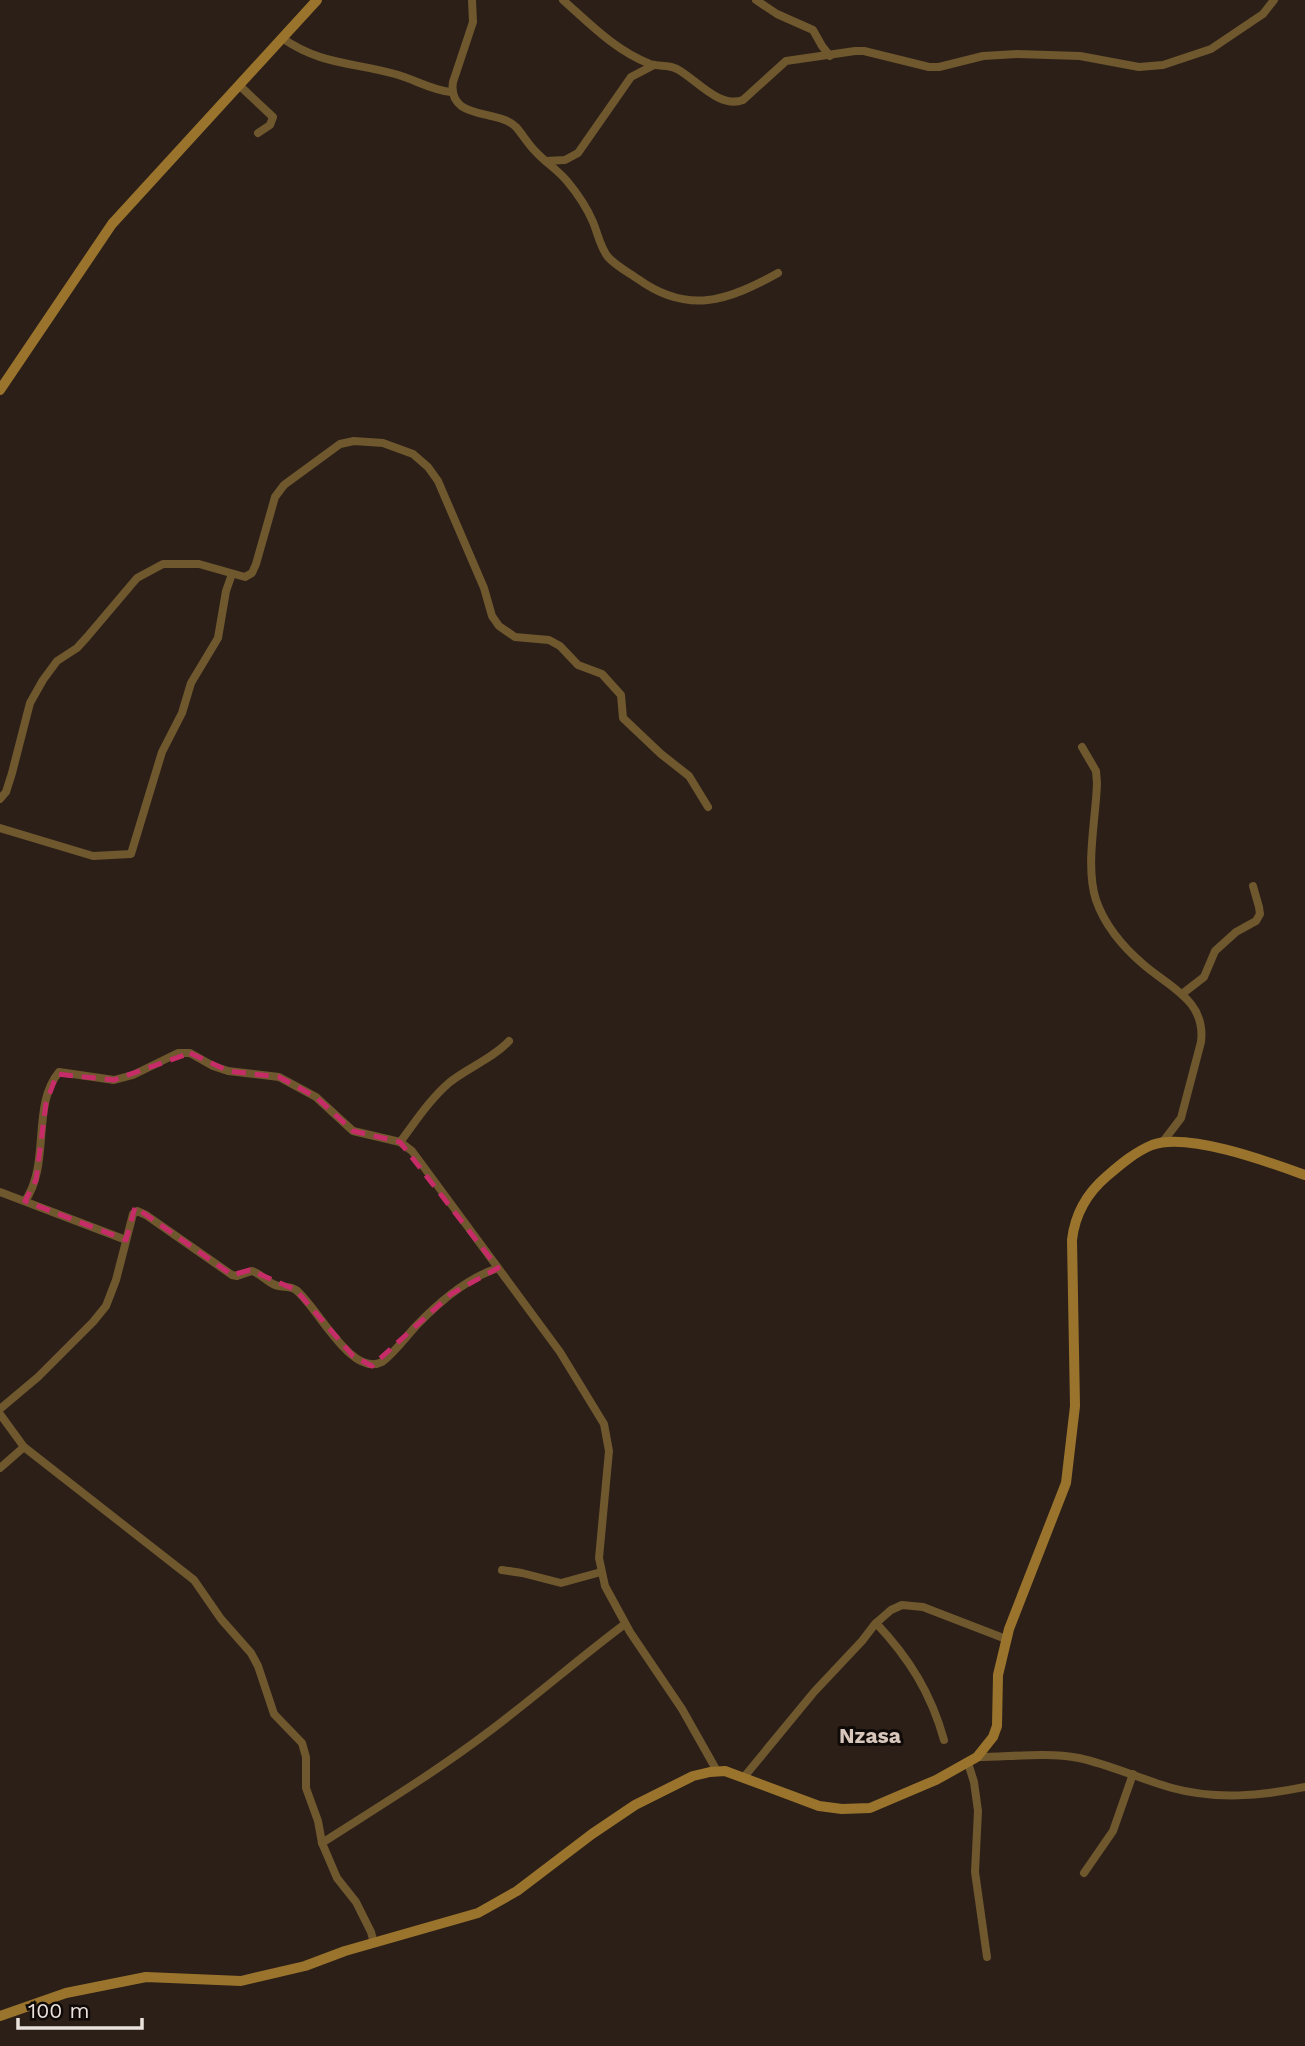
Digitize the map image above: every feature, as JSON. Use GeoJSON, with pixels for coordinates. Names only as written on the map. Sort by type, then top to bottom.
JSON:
{"type":"FeatureCollection","features":[{"type":"Feature","properties":{"kind":"street"},"geometry":{"type":"LineString","coordinates":[[0,390],[112,224],[317,0]]}},
{"type":"Feature","properties":{"kind":"street"},"geometry":{"type":"LineString","coordinates":[[451,92],[473,22],[472,0]]}},
{"type":"Feature","properties":{"kind":"street"},"geometry":{"type":"LineString","coordinates":[[563,0],[592,28],[633,55],[654,65],[673,67],[710,93],[739,102],[786,61],[860,50],[935,68],[983,56],[1017,54],[1080,56],[1139,67],[1163,65],[1211,49],[1263,14],[1274,0]]}},
{"type":"Feature","properties":{"kind":"street"},"geometry":{"type":"LineString","coordinates":[[756,0],[772,12],[814,31],[830,56]]}},
{"type":"Feature","properties":{"kind":"street"},"geometry":{"type":"LineString","coordinates":[[282,38],[296,48],[328,61],[395,74],[451,92],[459,104],[470,111],[514,125],[532,148],[566,181],[589,215],[608,256],[660,293],[689,301],[710,301],[758,284],[778,273]]}},
{"type":"Feature","properties":{"kind":"street"},"geometry":{"type":"LineString","coordinates":[[546,161],[573,157],[631,77],[654,65]]}},
{"type":"Feature","properties":{"kind":"street"},"geometry":{"type":"LineString","coordinates":[[240,86],[273,119],[270,125],[258,133]]}},
{"type":"Feature","properties":{"kind":"street"},"geometry":{"type":"LineString","coordinates":[[0,799],[6,792],[12,774],[30,703],[43,680],[57,662],[87,638],[137,578],[163,564],[199,564],[245,577],[252,572],[275,497],[284,485],[340,444],[354,441],[383,443],[413,454],[428,467],[438,481],[484,588],[492,616],[499,626],[515,637],[549,640],[560,646],[578,665],[602,674],[621,695],[623,718],[689,776],[708,807]]}},
{"type":"Feature","properties":{"kind":"street"},"geometry":{"type":"LineString","coordinates":[[0,828],[93,856],[131,854],[162,752],[182,713],[191,683],[218,638],[226,591],[232,574]]}},
{"type":"Feature","properties":{"kind":"street"},"geometry":{"type":"LineString","coordinates":[[1082,747],[1096,771],[1091,883],[1097,902],[1117,938],[1143,964],[1182,994],[1200,1017],[1203,1029],[1181,1118],[1162,1143]]}},
{"type":"Feature","properties":{"kind":"street"},"geometry":{"type":"LineString","coordinates":[[1182,994],[1203,977],[1215,950],[1236,932],[1256,921],[1260,914],[1253,886]]}},
{"type":"Feature","properties":{"kind":"street"},"geometry":{"type":"LineString","coordinates":[[400,1142],[424,1108],[442,1089],[495,1054],[509,1041]]}},
{"type":"Feature","properties":{"kind":"street"},"geometry":{"type":"LineString","coordinates":[[25,1201],[32,1192],[38,1168],[46,1103],[59,1072],[114,1080],[133,1075],[178,1053],[190,1053],[228,1071],[278,1077],[316,1097],[353,1131],[400,1142],[412,1152],[560,1352],[604,1424],[609,1451],[599,1558],[605,1586],[625,1624],[682,1709],[717,1771]]}},
{"type":"Feature","properties":{"kind":"street"},"geometry":{"type":"LineString","coordinates":[[0,2016],[66,1993],[113,1982],[157,1977],[241,1981],[305,1966],[467,1916],[497,1904],[635,1805],[693,1776],[725,1771],[819,1806],[870,1808],[913,1791],[972,1760],[993,1737],[997,1726],[998,1675],[1006,1639],[1066,1483],[1075,1406],[1072,1294],[1074,1221],[1081,1205],[1102,1180],[1138,1152],[1162,1143],[1187,1143],[1223,1149],[1305,1175]]}},
{"type":"Feature","properties":{"kind":"street"},"geometry":{"type":"LineString","coordinates":[[0,1192],[126,1240]]}},
{"type":"Feature","properties":{"kind":"street"},"geometry":{"type":"LineString","coordinates":[[0,1409],[38,1377],[100,1315],[111,1294],[133,1214],[138,1211],[232,1275],[252,1271],[276,1285],[291,1287],[353,1356],[361,1363],[372,1366],[387,1359],[418,1324],[451,1294],[483,1273],[498,1268]]}},
{"type":"Feature","properties":{"kind":"street"},"geometry":{"type":"LineString","coordinates":[[0,1415],[24,1447],[194,1580],[221,1619],[250,1653],[258,1666],[274,1714],[302,1743],[306,1757],[306,1788],[318,1821],[322,1843],[337,1878],[356,1902],[374,1943]]}},
{"type":"Feature","properties":{"kind":"street"},"geometry":{"type":"LineString","coordinates":[[0,1468],[24,1447]]}},
{"type":"Feature","properties":{"kind":"street"},"geometry":{"type":"LineString","coordinates":[[502,1570],[561,1583],[601,1573]]}},
{"type":"Feature","properties":{"kind":"street"},"geometry":{"type":"LineString","coordinates":[[744,1777],[814,1692],[891,1610],[901,1605],[923,1607],[1006,1639]]}},
{"type":"Feature","properties":{"kind":"street"},"geometry":{"type":"LineString","coordinates":[[876,1623],[904,1656],[929,1696],[936,1710],[944,1740]]}},
{"type":"Feature","properties":{"kind":"street"},"geometry":{"type":"LineString","coordinates":[[322,1843],[489,1732],[625,1624]]}},
{"type":"Feature","properties":{"kind":"street"},"geometry":{"type":"LineString","coordinates":[[972,1760],[1065,1756],[1097,1763],[1172,1788],[1227,1796],[1275,1793],[1305,1787]]}},
{"type":"Feature","properties":{"kind":"street"},"geometry":{"type":"LineString","coordinates":[[972,1760],[978,1811],[975,1872],[987,1957]]}},
{"type":"Feature","properties":{"kind":"street"},"geometry":{"type":"LineString","coordinates":[[1084,1873],[1113,1830],[1133,1774]]}},
{"type":"Feature","properties":{"kind":"highlighted area"},"geometry":{"type":"Polygon","coordinates":[[[190,1053],[228,1071],[279,1077],[316,1097],[353,1131],[400,1142],[498,1268],[451,1294],[372,1366],[353,1356],[296,1290],[250,1270],[232,1275],[135,1207],[126,1240],[25,1201],[36,1180],[46,1103],[57,1074],[114,1080],[190,1053]]]}},
{"type":"Feature","properties":{"kind":"district","name":"Nzasa"},"geometry":{"type":"Point","coordinates":[870,1736]}}]}
